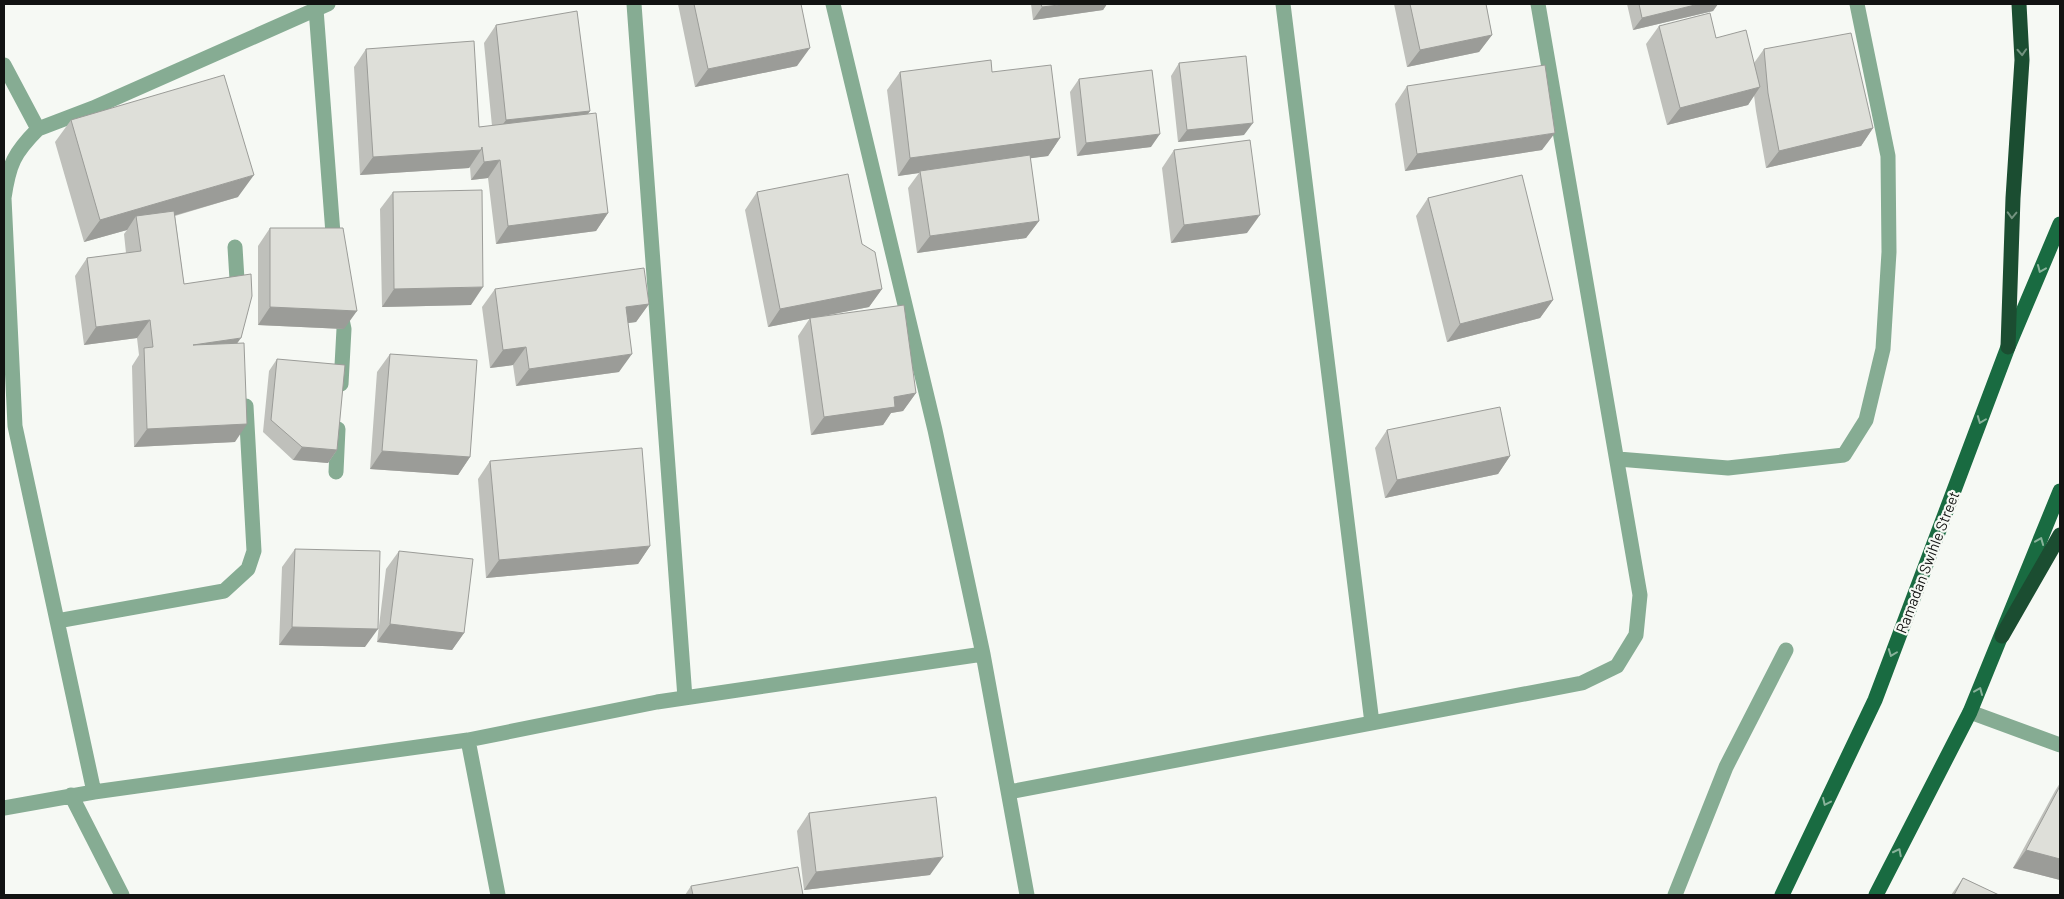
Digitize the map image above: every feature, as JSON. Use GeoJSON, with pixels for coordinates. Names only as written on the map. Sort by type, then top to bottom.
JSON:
{"type":"FeatureCollection","features":[{"type":"Feature","properties":{"kind":"highway"},"geometry":{"type":"LineString","coordinates":[[2008,347],[2013,198],[2022,60],[2020,4]]}},
{"type":"Feature","properties":{"kind":"highway"},"geometry":{"type":"LineString","coordinates":[[2002,636],[2060,535]]}},
{"type":"Feature","properties":{"kind":"main road","name":"Ramadan Swihle Street"},"geometry":{"type":"LineString","coordinates":[[1782,895],[1874,700],[2008,347],[2060,224]]}},
{"type":"Feature","properties":{"kind":"main road"},"geometry":{"type":"LineString","coordinates":[[1876,895],[1970,712],[2060,491]]}},
{"type":"Feature","properties":{"kind":"street"},"geometry":{"type":"LineString","coordinates":[[634,4],[685,698]]}},
{"type":"Feature","properties":{"kind":"street"},"geometry":{"type":"LineString","coordinates":[[833,4],[933,420],[983,654],[1010,792],[1027,895]]}},
{"type":"Feature","properties":{"kind":"street"},"geometry":{"type":"LineString","coordinates":[[1283,4],[1372,723]]}},
{"type":"Feature","properties":{"kind":"street"},"geometry":{"type":"LineString","coordinates":[[1010,792],[1582,682],[1617,666],[1636,635],[1640,595],[1538,4]]}},
{"type":"Feature","properties":{"kind":"street"},"geometry":{"type":"LineString","coordinates":[[1618,459],[1728,468],[1844,455],[1866,420],[1883,349],[1889,252],[1888,166],[1857,4]]}},
{"type":"Feature","properties":{"kind":"street"},"geometry":{"type":"LineString","coordinates":[[94,792],[57,621],[9,427],[4,198],[8,171],[20,148],[38,128],[93,108],[322,7],[335,261]]}},
{"type":"Feature","properties":{"kind":"street"},"geometry":{"type":"LineString","coordinates":[[4,65],[38,128]]}},
{"type":"Feature","properties":{"kind":"street"},"geometry":{"type":"LineString","coordinates":[[236,247],[240,314]]}},
{"type":"Feature","properties":{"kind":"street"},"geometry":{"type":"LineString","coordinates":[[338,300],[344,329],[340,395]]}},
{"type":"Feature","properties":{"kind":"street"},"geometry":{"type":"LineString","coordinates":[[57,621],[224,591],[248,569],[254,551],[245,393]]}},
{"type":"Feature","properties":{"kind":"street"},"geometry":{"type":"LineString","coordinates":[[336,472],[339,414]]}},
{"type":"Feature","properties":{"kind":"street"},"geometry":{"type":"LineString","coordinates":[[1675,895],[1726,767],[1786,650]]}},
{"type":"Feature","properties":{"kind":"street"},"geometry":{"type":"LineString","coordinates":[[4,808],[71,795],[468,740],[685,698],[983,654]]}},
{"type":"Feature","properties":{"kind":"street"},"geometry":{"type":"LineString","coordinates":[[1970,712],[2060,745]]}},
{"type":"Feature","properties":{"kind":"street"},"geometry":{"type":"LineString","coordinates":[[468,740],[498,895]]}},
{"type":"Feature","properties":{"kind":"street"},"geometry":{"type":"LineString","coordinates":[[71,795],[122,895]]}},
{"type":"Feature","properties":{"kind":"building"},"geometry":{"type":"Polygon","coordinates":[[[694,4],[801,4],[810,48],[708,69],[694,4]]]}},
{"type":"Feature","properties":{"kind":"building"},"geometry":{"type":"Polygon","coordinates":[[[1041,4],[1067,4],[1042,7],[1041,4]]]}},
{"type":"Feature","properties":{"kind":"building"},"geometry":{"type":"Polygon","coordinates":[[[1410,4],[1486,4],[1492,35],[1420,50],[1410,4]]]}},
{"type":"Feature","properties":{"kind":"building"},"geometry":{"type":"Polygon","coordinates":[[[1639,4],[1699,4],[1642,18],[1639,4]]]}},
{"type":"Feature","properties":{"kind":"building"},"geometry":{"type":"Polygon","coordinates":[[[577,11],[590,111],[506,120],[496,25],[577,11]]]}},
{"type":"Feature","properties":{"kind":"building"},"geometry":{"type":"Polygon","coordinates":[[[1710,13],[1716,38],[1746,30],[1760,87],[1680,108],[1659,26],[1710,13]]]}},
{"type":"Feature","properties":{"kind":"building"},"geometry":{"type":"Polygon","coordinates":[[[1851,33],[1873,128],[1779,151],[1768,93],[1764,49],[1851,33]]]}},
{"type":"Feature","properties":{"kind":"building"},"geometry":{"type":"Polygon","coordinates":[[[474,41],[479,127],[596,113],[608,213],[508,226],[500,160],[484,162],[482,147],[481,150],[373,157],[366,49],[474,41]]]}},
{"type":"Feature","properties":{"kind":"building"},"geometry":{"type":"Polygon","coordinates":[[[1246,56],[1253,123],[1187,130],[1179,63],[1246,56]]]}},
{"type":"Feature","properties":{"kind":"building"},"geometry":{"type":"Polygon","coordinates":[[[991,60],[992,72],[1051,65],[1060,138],[910,158],[900,72],[991,60]]]}},
{"type":"Feature","properties":{"kind":"building"},"geometry":{"type":"Polygon","coordinates":[[[1545,65],[1555,133],[1417,154],[1407,86],[1545,65]]]}},
{"type":"Feature","properties":{"kind":"building"},"geometry":{"type":"Polygon","coordinates":[[[1152,70],[1160,134],[1086,143],[1079,79],[1152,70]]]}},
{"type":"Feature","properties":{"kind":"building"},"geometry":{"type":"Polygon","coordinates":[[[224,75],[254,175],[100,220],[71,120],[224,75]]]}},
{"type":"Feature","properties":{"kind":"building"},"geometry":{"type":"Polygon","coordinates":[[[1250,140],[1260,215],[1184,225],[1174,150],[1250,140]]]}},
{"type":"Feature","properties":{"kind":"building"},"geometry":{"type":"Polygon","coordinates":[[[1030,155],[1039,221],[930,236],[920,171],[1030,155]]]}},
{"type":"Feature","properties":{"kind":"building"},"geometry":{"type":"Polygon","coordinates":[[[848,174],[862,244],[875,252],[882,289],[780,309],[757,192],[848,174]]]}},
{"type":"Feature","properties":{"kind":"building"},"geometry":{"type":"Polygon","coordinates":[[[1522,175],[1553,300],[1460,324],[1428,198],[1522,175]]]}},
{"type":"Feature","properties":{"kind":"building"},"geometry":{"type":"Polygon","coordinates":[[[482,190],[483,287],[394,289],[393,192],[482,190]]]}},
{"type":"Feature","properties":{"kind":"building"},"geometry":{"type":"Polygon","coordinates":[[[174,211],[184,284],[251,274],[252,296],[241,338],[193,345],[244,343],[247,424],[147,429],[144,348],[153,347],[150,320],[96,327],[87,258],[141,251],[136,216],[174,211]]]}},
{"type":"Feature","properties":{"kind":"building"},"geometry":{"type":"Polygon","coordinates":[[[270,228],[343,228],[357,311],[270,307],[270,228]]]}},
{"type":"Feature","properties":{"kind":"building"},"geometry":{"type":"Polygon","coordinates":[[[644,268],[649,304],[626,307],[632,354],[529,369],[526,347],[503,350],[495,289],[644,268]]]}},
{"type":"Feature","properties":{"kind":"building"},"geometry":{"type":"Polygon","coordinates":[[[904,305],[916,393],[894,397],[895,407],[824,417],[810,318],[904,305]]]}},
{"type":"Feature","properties":{"kind":"building"},"geometry":{"type":"Polygon","coordinates":[[[390,354],[477,360],[470,457],[382,451],[390,354]]]}},
{"type":"Feature","properties":{"kind":"building"},"geometry":{"type":"Polygon","coordinates":[[[277,359],[345,365],[337,450],[302,447],[271,420],[277,359]]]}},
{"type":"Feature","properties":{"kind":"building"},"geometry":{"type":"Polygon","coordinates":[[[1500,407],[1510,456],[1397,480],[1387,430],[1500,407]]]}},
{"type":"Feature","properties":{"kind":"building"},"geometry":{"type":"Polygon","coordinates":[[[642,448],[650,546],[499,560],[490,461],[642,448]]]}},
{"type":"Feature","properties":{"kind":"building"},"geometry":{"type":"Polygon","coordinates":[[[295,549],[380,551],[378,629],[292,627],[295,549]]]}},
{"type":"Feature","properties":{"kind":"building"},"geometry":{"type":"Polygon","coordinates":[[[399,551],[473,559],[464,633],[390,624],[399,551]]]}},
{"type":"Feature","properties":{"kind":"building"},"geometry":{"type":"Polygon","coordinates":[[[2060,786],[2060,859],[2026,850],[2060,786]]]}},
{"type":"Feature","properties":{"kind":"building"},"geometry":{"type":"Polygon","coordinates":[[[936,797],[943,857],[816,872],[809,813],[936,797]]]}},
{"type":"Feature","properties":{"kind":"building"},"geometry":{"type":"Polygon","coordinates":[[[798,867],[803,895],[693,895],[691,886],[798,867]]]}},
{"type":"Feature","properties":{"kind":"building"},"geometry":{"type":"Polygon","coordinates":[[[1963,878],[1999,895],[1954,895],[1963,878]]]}}]}
